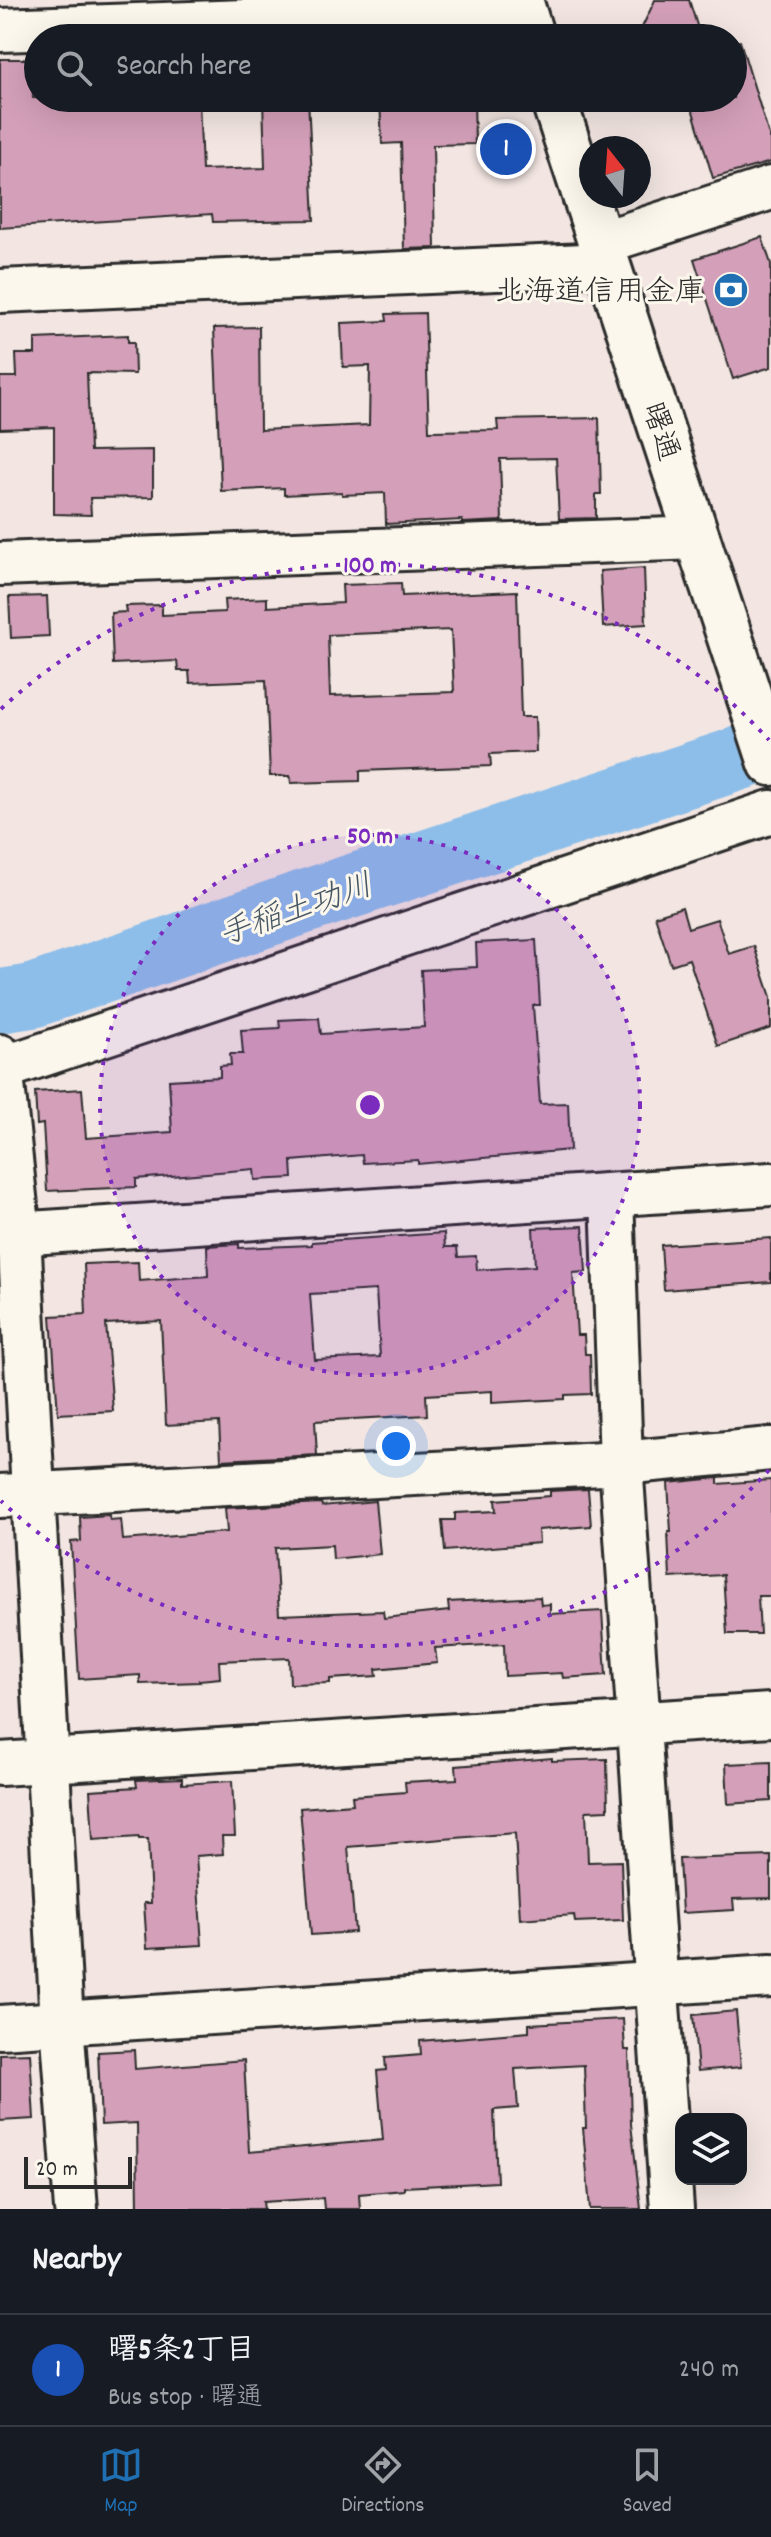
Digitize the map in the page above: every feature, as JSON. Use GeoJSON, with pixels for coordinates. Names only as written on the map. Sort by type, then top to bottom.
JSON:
{"type":"FeatureCollection","features":[{"type":"Feature","properties":{"kind":"street"},"geometry":{"type":"LineString","coordinates":[[27,24],[72,14],[525,16]]}},
{"type":"Feature","properties":{"kind":"street"},"geometry":{"type":"LineString","coordinates":[[0,30],[24,25]]}},
{"type":"Feature","properties":{"kind":"street","name":"曙通"},"geometry":{"type":"LineString","coordinates":[[558,112],[771,763]]}},
{"type":"Feature","properties":{"kind":"street"},"geometry":{"type":"LineString","coordinates":[[0,291],[605,254],[771,188]]}},
{"type":"Feature","properties":{"kind":"street"},"geometry":{"type":"LineString","coordinates":[[0,564],[698,538]]}},
{"type":"Feature","properties":{"kind":"street"},"geometry":{"type":"LineString","coordinates":[[76,2209],[48,1761],[17,1495],[10,1234],[1,1065],[771,812]]}},
{"type":"Feature","properties":{"kind":"street"},"geometry":{"type":"LineString","coordinates":[[10,1234],[771,1184]]}},
{"type":"Feature","properties":{"kind":"street"},"geometry":{"type":"LineString","coordinates":[[612,1195],[621,1463],[672,2209]]}},
{"type":"Feature","properties":{"kind":"street"},"geometry":{"type":"LineString","coordinates":[[17,1495],[621,1463],[771,1449]]}},
{"type":"Feature","properties":{"kind":"street"},"geometry":{"type":"LineString","coordinates":[[0,1764],[771,1715]]}},
{"type":"Feature","properties":{"kind":"street"},"geometry":{"type":"LineString","coordinates":[[0,2027],[771,1976]]}},
{"type":"Feature","properties":{"kind":"building"},"geometry":{"type":"Polygon","coordinates":[[[655,0],[689,0],[697,24],[644,24],[655,0]]]}},
{"type":"Feature","properties":{"kind":"building"},"geometry":{"type":"Polygon","coordinates":[[[0,59],[24,59],[24,112],[200,112],[202,170],[265,168],[263,112],[309,112],[314,220],[213,222],[212,214],[0,228],[0,59]]]}},
{"type":"Feature","properties":{"kind":"building"},"geometry":{"type":"Polygon","coordinates":[[[747,64],[771,142],[771,162],[713,178],[693,112],[747,112],[747,64]]]}},
{"type":"Feature","properties":{"kind":"building"},"geometry":{"type":"Polygon","coordinates":[[[381,112],[474,112],[475,144],[433,145],[435,248],[404,249],[401,143],[382,144],[381,112]]]}},
{"type":"Feature","properties":{"kind":"building"},"geometry":{"type":"Polygon","coordinates":[[[762,237],[771,264],[771,367],[733,379],[694,259],[762,237]]]}},
{"type":"Feature","properties":{"kind":"building"},"geometry":{"type":"Polygon","coordinates":[[[425,313],[429,431],[498,430],[497,420],[599,418],[601,494],[596,494],[596,518],[559,519],[556,458],[500,459],[502,521],[386,524],[385,493],[284,495],[284,488],[221,491],[214,328],[259,327],[260,430],[369,425],[370,366],[343,367],[341,323],[387,321],[386,314],[425,313]]]}},
{"type":"Feature","properties":{"kind":"building"},"geometry":{"type":"Polygon","coordinates":[[[128,335],[128,342],[134,342],[135,374],[87,373],[90,451],[153,450],[153,497],[90,498],[91,515],[54,514],[54,427],[0,429],[0,377],[17,377],[16,354],[35,354],[35,339],[128,335]]]}},
{"type":"Feature","properties":{"kind":"building"},"geometry":{"type":"Polygon","coordinates":[[[644,568],[646,624],[603,627],[600,571],[644,568]]]}},
{"type":"Feature","properties":{"kind":"building"},"geometry":{"type":"Polygon","coordinates":[[[401,583],[402,596],[517,591],[521,717],[535,717],[536,752],[490,754],[491,766],[360,771],[360,781],[291,783],[290,776],[270,776],[266,680],[190,683],[189,671],[178,671],[177,661],[113,664],[111,613],[126,612],[125,606],[162,605],[162,615],[225,612],[224,600],[267,598],[267,607],[343,603],[342,585],[401,583]],[[451,630],[328,635],[330,696],[454,692],[451,630]]]}},
{"type":"Feature","properties":{"kind":"building"},"geometry":{"type":"Polygon","coordinates":[[[47,596],[49,636],[11,638],[9,597],[47,596]]]}},
{"type":"Feature","properties":{"kind":"building"},"geometry":{"type":"Polygon","coordinates":[[[682,907],[688,928],[717,919],[729,954],[754,946],[771,997],[771,1028],[718,1046],[689,959],[671,965],[655,916],[682,907]]]}},
{"type":"Feature","properties":{"kind":"building"},"geometry":{"type":"Polygon","coordinates":[[[536,940],[540,1005],[533,1005],[540,1104],[568,1103],[570,1150],[418,1164],[418,1160],[363,1163],[362,1155],[292,1161],[293,1178],[255,1180],[254,1169],[136,1179],[136,1187],[47,1191],[43,1124],[37,1125],[35,1092],[82,1089],[86,1138],[172,1132],[169,1080],[220,1077],[220,1066],[231,1065],[230,1054],[243,1054],[241,1030],[280,1028],[279,1020],[319,1018],[321,1034],[424,1027],[421,970],[477,967],[476,943],[536,940]]]}},
{"type":"Feature","properties":{"kind":"building"},"geometry":{"type":"Polygon","coordinates":[[[583,1226],[586,1272],[573,1273],[577,1335],[584,1335],[585,1354],[590,1354],[591,1394],[565,1395],[565,1399],[492,1403],[492,1391],[426,1395],[427,1415],[315,1421],[317,1455],[221,1460],[219,1422],[166,1425],[161,1321],[106,1324],[113,1411],[58,1414],[51,1316],[86,1314],[84,1264],[138,1262],[139,1281],[208,1276],[207,1246],[312,1245],[312,1242],[444,1233],[445,1247],[457,1247],[458,1257],[476,1256],[477,1270],[535,1266],[533,1228],[583,1226]],[[376,1290],[310,1294],[315,1360],[380,1357],[376,1290]]]}},
{"type":"Feature","properties":{"kind":"building"},"geometry":{"type":"Polygon","coordinates":[[[771,1238],[771,1282],[664,1290],[661,1245],[771,1238]]]}},
{"type":"Feature","properties":{"kind":"building"},"geometry":{"type":"Polygon","coordinates":[[[718,1478],[718,1484],[771,1480],[771,1596],[758,1596],[760,1634],[727,1634],[723,1575],[670,1578],[668,1483],[718,1478]]]}},
{"type":"Feature","properties":{"kind":"building"},"geometry":{"type":"Polygon","coordinates":[[[588,1489],[591,1526],[538,1530],[539,1543],[445,1551],[442,1520],[455,1520],[455,1513],[496,1511],[495,1500],[550,1496],[550,1491],[588,1489]]]}},
{"type":"Feature","properties":{"kind":"building"},"geometry":{"type":"Polygon","coordinates":[[[375,1501],[380,1554],[333,1559],[332,1545],[275,1548],[279,1615],[383,1611],[384,1618],[449,1611],[448,1602],[540,1597],[541,1605],[550,1604],[550,1614],[602,1611],[606,1675],[563,1678],[562,1673],[505,1676],[504,1644],[435,1648],[437,1663],[376,1669],[377,1676],[330,1679],[330,1683],[290,1684],[289,1658],[219,1661],[220,1678],[200,1682],[140,1684],[140,1675],[79,1679],[71,1542],[81,1541],[80,1517],[109,1515],[110,1520],[121,1519],[123,1540],[227,1532],[225,1508],[321,1503],[322,1506],[375,1501]]]}},
{"type":"Feature","properties":{"kind":"building"},"geometry":{"type":"Polygon","coordinates":[[[552,1758],[552,1761],[607,1759],[608,1810],[586,1811],[588,1862],[621,1861],[623,1920],[575,1922],[574,1915],[520,1919],[515,1833],[348,1847],[355,1932],[311,1935],[300,1808],[353,1804],[352,1796],[406,1792],[405,1782],[457,1779],[456,1766],[552,1758]]]}},
{"type":"Feature","properties":{"kind":"building"},"geometry":{"type":"Polygon","coordinates":[[[771,1762],[771,1801],[728,1804],[726,1764],[771,1762]]]}},
{"type":"Feature","properties":{"kind":"building"},"geometry":{"type":"Polygon","coordinates":[[[182,1778],[182,1784],[232,1781],[235,1836],[222,1836],[223,1854],[196,1856],[202,1945],[147,1948],[144,1903],[151,1903],[148,1839],[93,1840],[90,1790],[137,1787],[136,1780],[182,1778]]]}},
{"type":"Feature","properties":{"kind":"building"},"geometry":{"type":"Polygon","coordinates":[[[771,1856],[771,1898],[733,1899],[734,1910],[682,1913],[679,1859],[771,1856]]]}},
{"type":"Feature","properties":{"kind":"building"},"geometry":{"type":"Polygon","coordinates":[[[736,2011],[741,2067],[698,2071],[693,2015],[736,2011]]]}},
{"type":"Feature","properties":{"kind":"building"},"geometry":{"type":"Polygon","coordinates":[[[623,2019],[625,2050],[629,2050],[631,2124],[641,2209],[590,2209],[583,2128],[586,2128],[584,2065],[515,2069],[518,2108],[494,2110],[497,2182],[404,2187],[404,2190],[359,2194],[360,2209],[324,2209],[323,2198],[263,2202],[264,2209],[138,2209],[137,2123],[101,2125],[98,2052],[134,2050],[135,2069],[244,2060],[249,2152],[383,2140],[377,2071],[386,2070],[385,2058],[421,2055],[420,2041],[529,2032],[529,2024],[623,2019]]]}},
{"type":"Feature","properties":{"kind":"building"},"geometry":{"type":"Polygon","coordinates":[[[30,2053],[34,2119],[0,2121],[0,2054],[30,2053]]]}},
{"type":"Feature","properties":{"kind":"waterway","name":"手稲土功川"},"geometry":{"type":"LineString","coordinates":[[0,1001],[32,996],[301,903],[771,748]]}},
{"type":"Feature","properties":{"kind":"place","name":"曙5条2丁目"},"geometry":{"type":"Point","coordinates":[506,149]}},
{"type":"Feature","properties":{"kind":"place","name":"北海道信用金庫"},"geometry":{"type":"Point","coordinates":[731,290]}}]}
